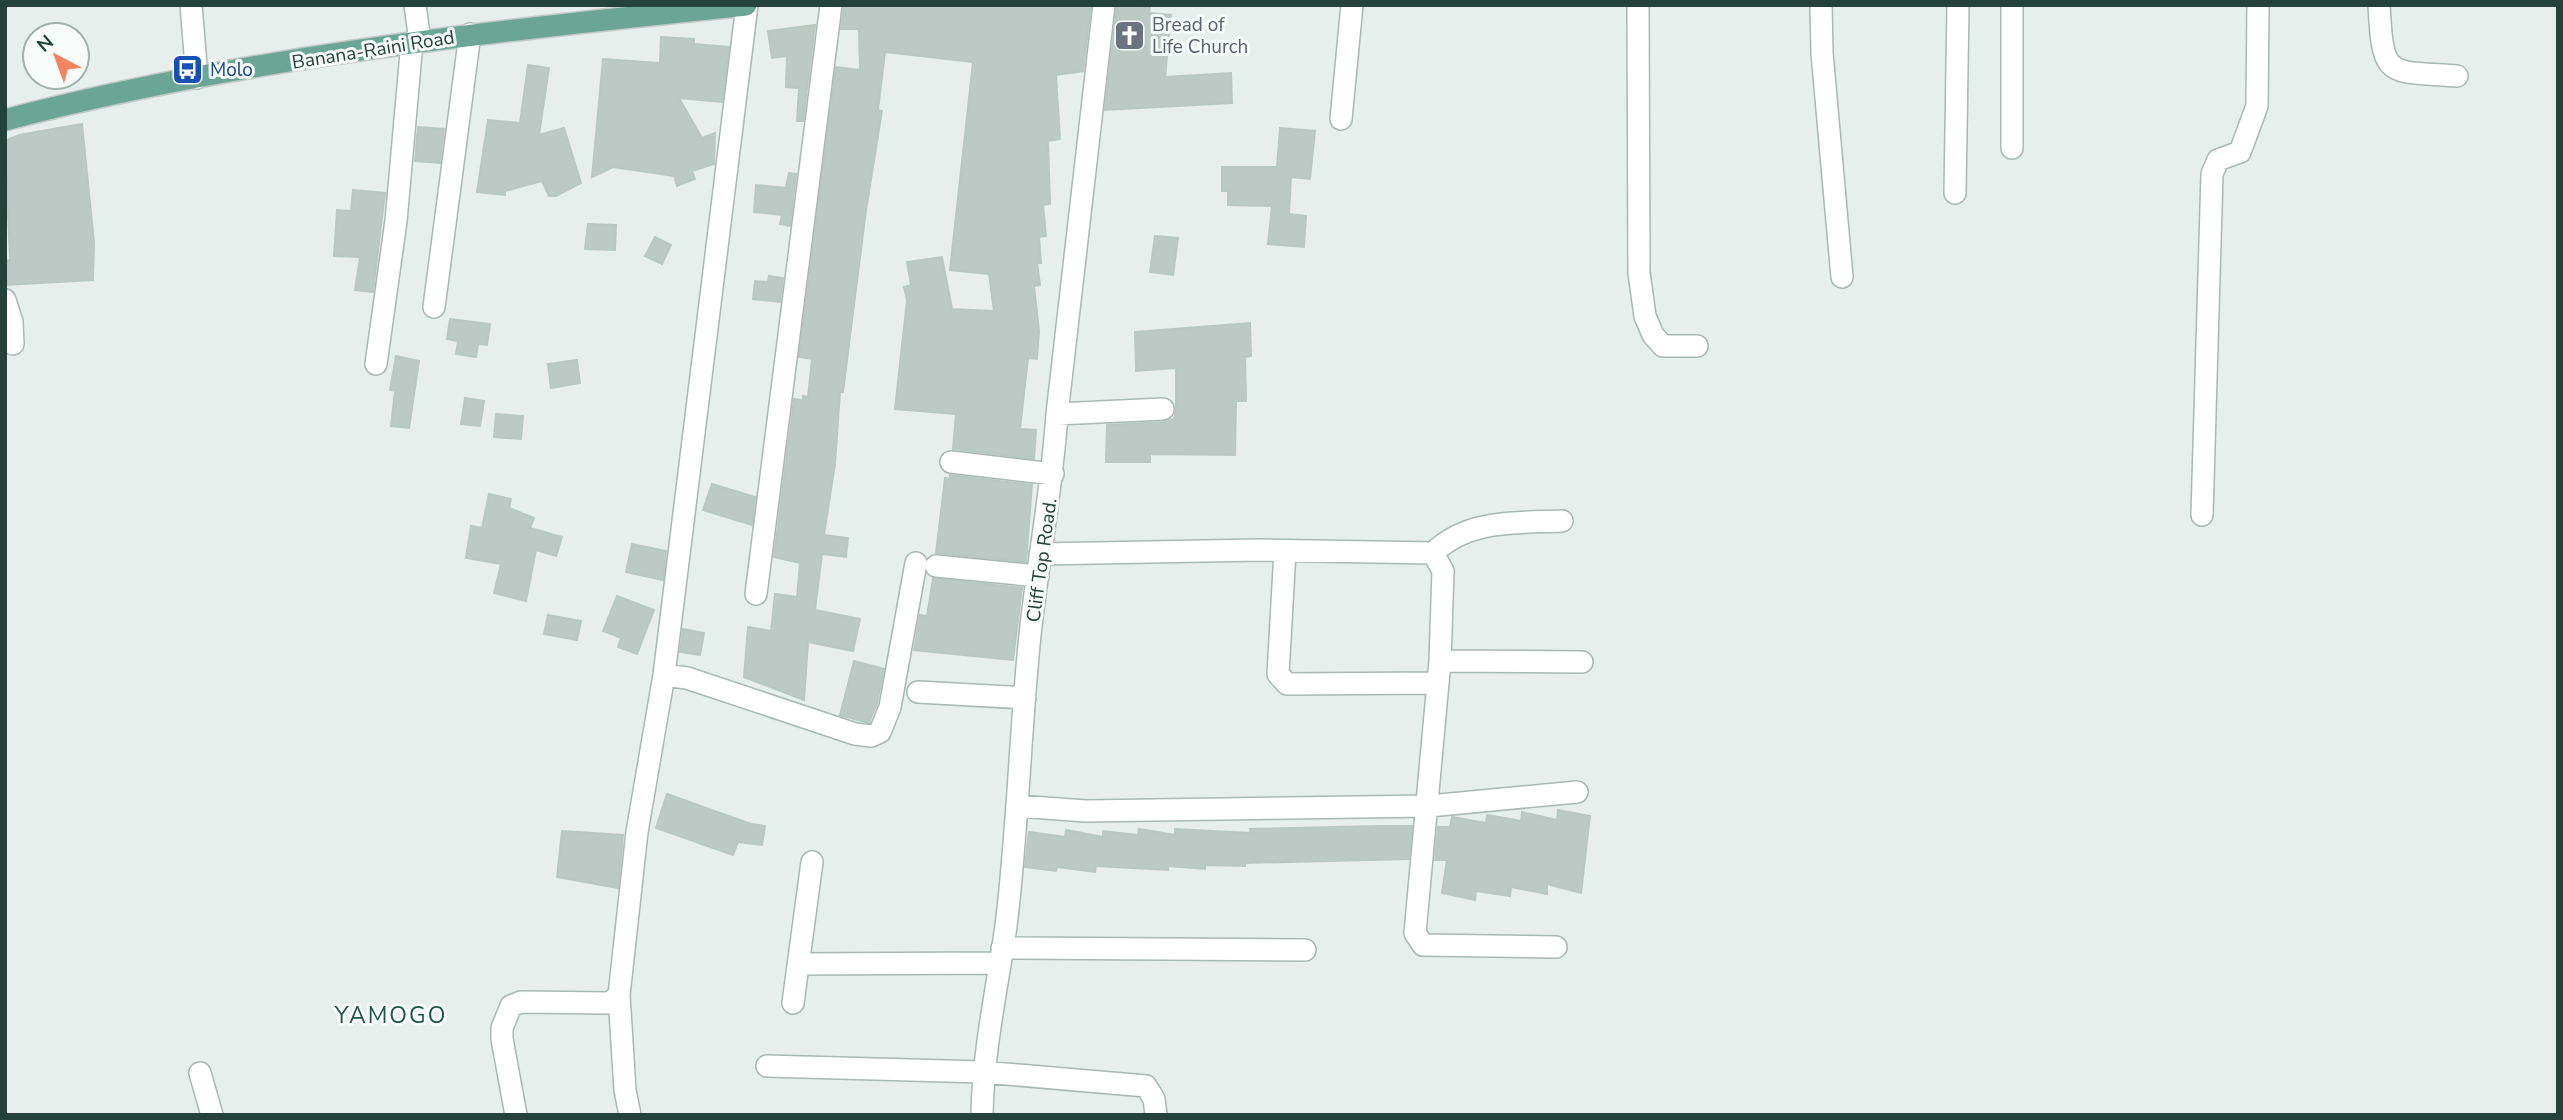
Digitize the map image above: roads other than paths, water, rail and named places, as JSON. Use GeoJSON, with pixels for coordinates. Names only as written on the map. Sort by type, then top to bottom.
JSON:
{"type":"FeatureCollection","features":[{"type":"Feature","properties":{"kind":"main road","name":"Banana-Raini Road"},"geometry":{"type":"LineString","coordinates":[[5,120],[197,78],[416,42],[746,5]]}},
{"type":"Feature","properties":{"kind":"street"},"geometry":{"type":"LineString","coordinates":[[191,5],[197,78]]}},
{"type":"Feature","properties":{"kind":"street"},"geometry":{"type":"LineString","coordinates":[[376,364],[396,221],[416,42],[415,5]]}},
{"type":"Feature","properties":{"kind":"street"},"geometry":{"type":"LineString","coordinates":[[630,1115],[625,1090],[619,996],[637,832],[664,675],[746,5]]}},
{"type":"Feature","properties":{"kind":"street"},"geometry":{"type":"LineString","coordinates":[[756,594],[831,5]]}},
{"type":"Feature","properties":{"kind":"street","name":"Cliff Top Road."},"geometry":{"type":"LineString","coordinates":[[982,1115],[983,1072],[1001,955],[1018,806],[1025,698],[1040,554],[1053,474],[1057,414],[1104,5]]}},
{"type":"Feature","properties":{"kind":"street"},"geometry":{"type":"LineString","coordinates":[[1341,119],[1352,5]]}},
{"type":"Feature","properties":{"kind":"street"},"geometry":{"type":"LineString","coordinates":[[1638,5],[1639,259],[1645,316],[1653,335],[1662,346],[1697,346]]}},
{"type":"Feature","properties":{"kind":"street"},"geometry":{"type":"LineString","coordinates":[[1821,5],[1822,53],[1842,277]]}},
{"type":"Feature","properties":{"kind":"street"},"geometry":{"type":"LineString","coordinates":[[1955,193],[1958,5]]}},
{"type":"Feature","properties":{"kind":"street"},"geometry":{"type":"LineString","coordinates":[[2012,5],[2012,148]]}},
{"type":"Feature","properties":{"kind":"street"},"geometry":{"type":"LineString","coordinates":[[2202,515],[2204,373],[2212,174],[2218,160],[2240,152],[2257,106],[2258,5]]}},
{"type":"Feature","properties":{"kind":"street"},"geometry":{"type":"LineString","coordinates":[[2379,5],[2383,57],[2389,66],[2403,71],[2457,76]]}},
{"type":"Feature","properties":{"kind":"street"},"geometry":{"type":"LineString","coordinates":[[434,307],[470,34]]}},
{"type":"Feature","properties":{"kind":"street"},"geometry":{"type":"LineString","coordinates":[[5,300],[12,323],[13,344]]}},
{"type":"Feature","properties":{"kind":"street"},"geometry":{"type":"LineString","coordinates":[[1057,414],[1163,410]]}},
{"type":"Feature","properties":{"kind":"street"},"geometry":{"type":"LineString","coordinates":[[951,462],[1053,474]]}},
{"type":"Feature","properties":{"kind":"street"},"geometry":{"type":"LineString","coordinates":[[1040,554],[1285,551],[1433,553],[1447,540],[1465,530],[1487,525],[1562,521]]}},
{"type":"Feature","properties":{"kind":"street"},"geometry":{"type":"LineString","coordinates":[[1285,551],[1278,674],[1282,680],[1287,684],[1438,683]]}},
{"type":"Feature","properties":{"kind":"street"},"geometry":{"type":"LineString","coordinates":[[1433,553],[1443,571],[1440,661],[1429,806],[1416,907],[1418,940],[1423,944],[1556,947]]}},
{"type":"Feature","properties":{"kind":"street"},"geometry":{"type":"LineString","coordinates":[[664,675],[687,678],[855,734],[871,736],[880,732],[890,707],[926,564],[1038,576]]}},
{"type":"Feature","properties":{"kind":"street"},"geometry":{"type":"LineString","coordinates":[[1440,661],[1582,662]]}},
{"type":"Feature","properties":{"kind":"street"},"geometry":{"type":"LineString","coordinates":[[918,692],[1025,698]]}},
{"type":"Feature","properties":{"kind":"street"},"geometry":{"type":"LineString","coordinates":[[1018,806],[1086,811],[1429,806],[1577,792]]}},
{"type":"Feature","properties":{"kind":"street"},"geometry":{"type":"LineString","coordinates":[[793,1003],[812,862]]}},
{"type":"Feature","properties":{"kind":"street"},"geometry":{"type":"LineString","coordinates":[[799,964],[1001,955],[1305,950]]}},
{"type":"Feature","properties":{"kind":"street"},"geometry":{"type":"LineString","coordinates":[[516,1115],[502,1039],[502,1028],[512,1006],[521,1002],[610,1003],[619,996]]}},
{"type":"Feature","properties":{"kind":"street"},"geometry":{"type":"LineString","coordinates":[[767,1066],[983,1072],[1146,1086],[1154,1099],[1156,1115]]}},
{"type":"Feature","properties":{"kind":"street"},"geometry":{"type":"LineString","coordinates":[[200,1073],[212,1115]]}},
{"type":"Feature","properties":{"kind":"place","name":"Bread of Life Church"},"geometry":{"type":"Point","coordinates":[1129,35]}},
{"type":"Feature","properties":{"kind":"place","name":"Molo"},"geometry":{"type":"Point","coordinates":[187,69]}},
{"type":"Feature","properties":{"kind":"district","name":"YAMOGO"},"geometry":{"type":"Point","coordinates":[391,1015]}}]}
